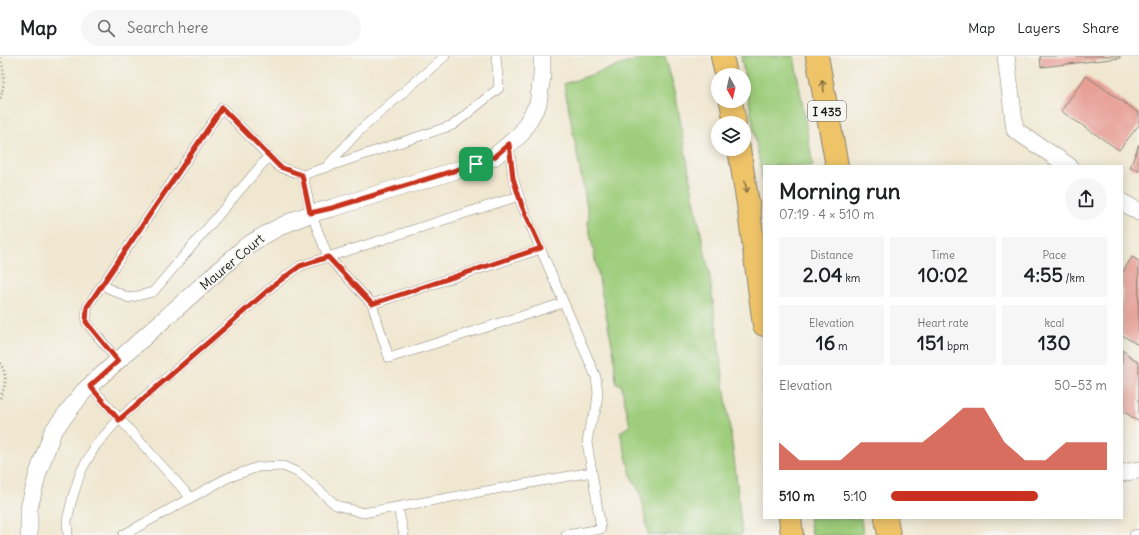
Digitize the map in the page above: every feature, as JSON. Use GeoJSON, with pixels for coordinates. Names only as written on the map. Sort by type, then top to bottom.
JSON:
{"type":"FeatureCollection","features":[{"type":"Feature","properties":{"kind":"highway"},"geometry":{"type":"LineString","coordinates":[[722,56],[725,68]]}},
{"type":"Feature","properties":{"kind":"highway","name":"I 435"},"geometry":{"type":"LineString","coordinates":[[817,56],[837,165]]}},
{"type":"Feature","properties":{"kind":"highway"},"geometry":{"type":"LineString","coordinates":[[740,156],[763,316]]}},
{"type":"Feature","properties":{"kind":"highway"},"geometry":{"type":"LineString","coordinates":[[790,519],[792,535]]}},
{"type":"Feature","properties":{"kind":"highway"},"geometry":{"type":"LineString","coordinates":[[886,519],[889,535]]}},
{"type":"Feature","properties":{"kind":"street","name":"Maurer Court"},"geometry":{"type":"LineString","coordinates":[[29,535],[29,508],[38,473],[53,431],[90,386],[245,248],[270,231],[310,213],[332,208],[476,164],[494,157],[521,134],[538,104],[542,76],[542,56]]}},
{"type":"Feature","properties":{"kind":"street"},"geometry":{"type":"LineString","coordinates":[[1006,56],[1015,130],[1068,165]]}},
{"type":"Feature","properties":{"kind":"street"},"geometry":{"type":"LineString","coordinates":[[1123,203],[1139,212]]}},
{"type":"Feature","properties":{"kind":"street"},"geometry":{"type":"LineString","coordinates":[[1123,473],[1139,470]]}},
{"type":"Feature","properties":{"kind":"lane"},"geometry":{"type":"LineString","coordinates":[[327,167],[359,131],[445,56]]}},
{"type":"Feature","properties":{"kind":"lane"},"geometry":{"type":"LineString","coordinates":[[118,361],[86,322],[87,307],[222,108],[280,167],[302,175],[453,125],[499,88],[496,56]]}},
{"type":"Feature","properties":{"kind":"lane"},"geometry":{"type":"LineString","coordinates":[[509,144],[513,178],[519,196],[563,303],[596,377],[598,393],[596,410],[590,425],[587,442],[601,529],[566,535]]}},
{"type":"Feature","properties":{"kind":"lane"},"geometry":{"type":"LineString","coordinates":[[102,285],[129,298],[153,292],[269,156]]}},
{"type":"Feature","properties":{"kind":"lane"},"geometry":{"type":"LineString","coordinates":[[302,175],[310,213],[328,257],[372,304],[389,358],[563,303]]}},
{"type":"Feature","properties":{"kind":"lane"},"geometry":{"type":"LineString","coordinates":[[68,535],[67,521],[72,499],[81,471],[96,445],[119,420],[274,285],[300,266],[519,196]]}},
{"type":"Feature","properties":{"kind":"lane"},"geometry":{"type":"LineString","coordinates":[[372,304],[541,248]]}},
{"type":"Feature","properties":{"kind":"lane"},"geometry":{"type":"LineString","coordinates":[[90,386],[119,420],[191,498]]}},
{"type":"Feature","properties":{"kind":"lane"},"geometry":{"type":"LineString","coordinates":[[123,535],[227,478],[258,467],[283,466],[299,473],[336,505],[363,513],[398,508],[592,472]]}},
{"type":"Feature","properties":{"kind":"lane"},"geometry":{"type":"LineString","coordinates":[[398,508],[404,535]]}},
{"type":"Feature","properties":{"kind":"lane"},"geometry":{"type":"LineString","coordinates":[[1134,535],[1139,534]]}},
{"type":"Feature","properties":{"kind":"path"},"geometry":{"type":"LineString","coordinates":[[0,58],[5,76],[3,92],[0,99]]}},
{"type":"Feature","properties":{"kind":"path"},"geometry":{"type":"LineString","coordinates":[[0,363],[5,372],[5,387],[0,398]]}},
{"type":"Feature","properties":{"kind":"green space"},"geometry":{"type":"Polygon","coordinates":[[[648,56],[665,56],[675,91],[692,190],[709,272],[736,474],[742,535],[648,535],[641,494],[632,479],[620,432],[630,426],[621,384],[616,384],[614,355],[588,223],[589,218],[564,84],[648,56]]]}},
{"type":"Feature","properties":{"kind":"green space"},"geometry":{"type":"Polygon","coordinates":[[[741,56],[794,56],[813,165],[763,165],[763,182],[750,108],[751,68],[743,68],[741,56]]]}},
{"type":"Feature","properties":{"kind":"green space"},"geometry":{"type":"Polygon","coordinates":[[[809,519],[861,519],[863,535],[812,535],[809,519]]]}},
{"type":"Feature","properties":{"kind":"building"},"geometry":{"type":"Polygon","coordinates":[[[1040,56],[1120,56],[1120,58],[1041,67],[1040,56]]]}},
{"type":"Feature","properties":{"kind":"building"},"geometry":{"type":"Polygon","coordinates":[[[1086,76],[1139,113],[1139,125],[1119,150],[1061,111],[1086,76]]]}},
{"type":"Feature","properties":{"kind":"building"},"geometry":{"type":"Polygon","coordinates":[[[1139,144],[1139,170],[1130,168],[1139,144]]]}},
{"type":"Feature","properties":{"kind":"building"},"geometry":{"type":"Polygon","coordinates":[[[1132,257],[1139,261],[1138,345],[1123,336],[1123,271],[1132,257]]]}},
{"type":"Feature","properties":{"kind":"building"},"geometry":{"type":"Polygon","coordinates":[[[1123,351],[1139,363],[1139,422],[1123,411],[1123,351]]]}},
{"type":"Feature","properties":{"kind":"route"},"geometry":{"type":"LineString","coordinates":[[222,108],[280,167],[302,175],[310,213],[332,208],[476,164],[494,157],[509,144],[513,178],[522,206],[541,248],[372,304],[328,257],[300,266],[274,285],[119,420],[90,386],[118,361],[86,322],[87,307],[222,108]]}}]}
